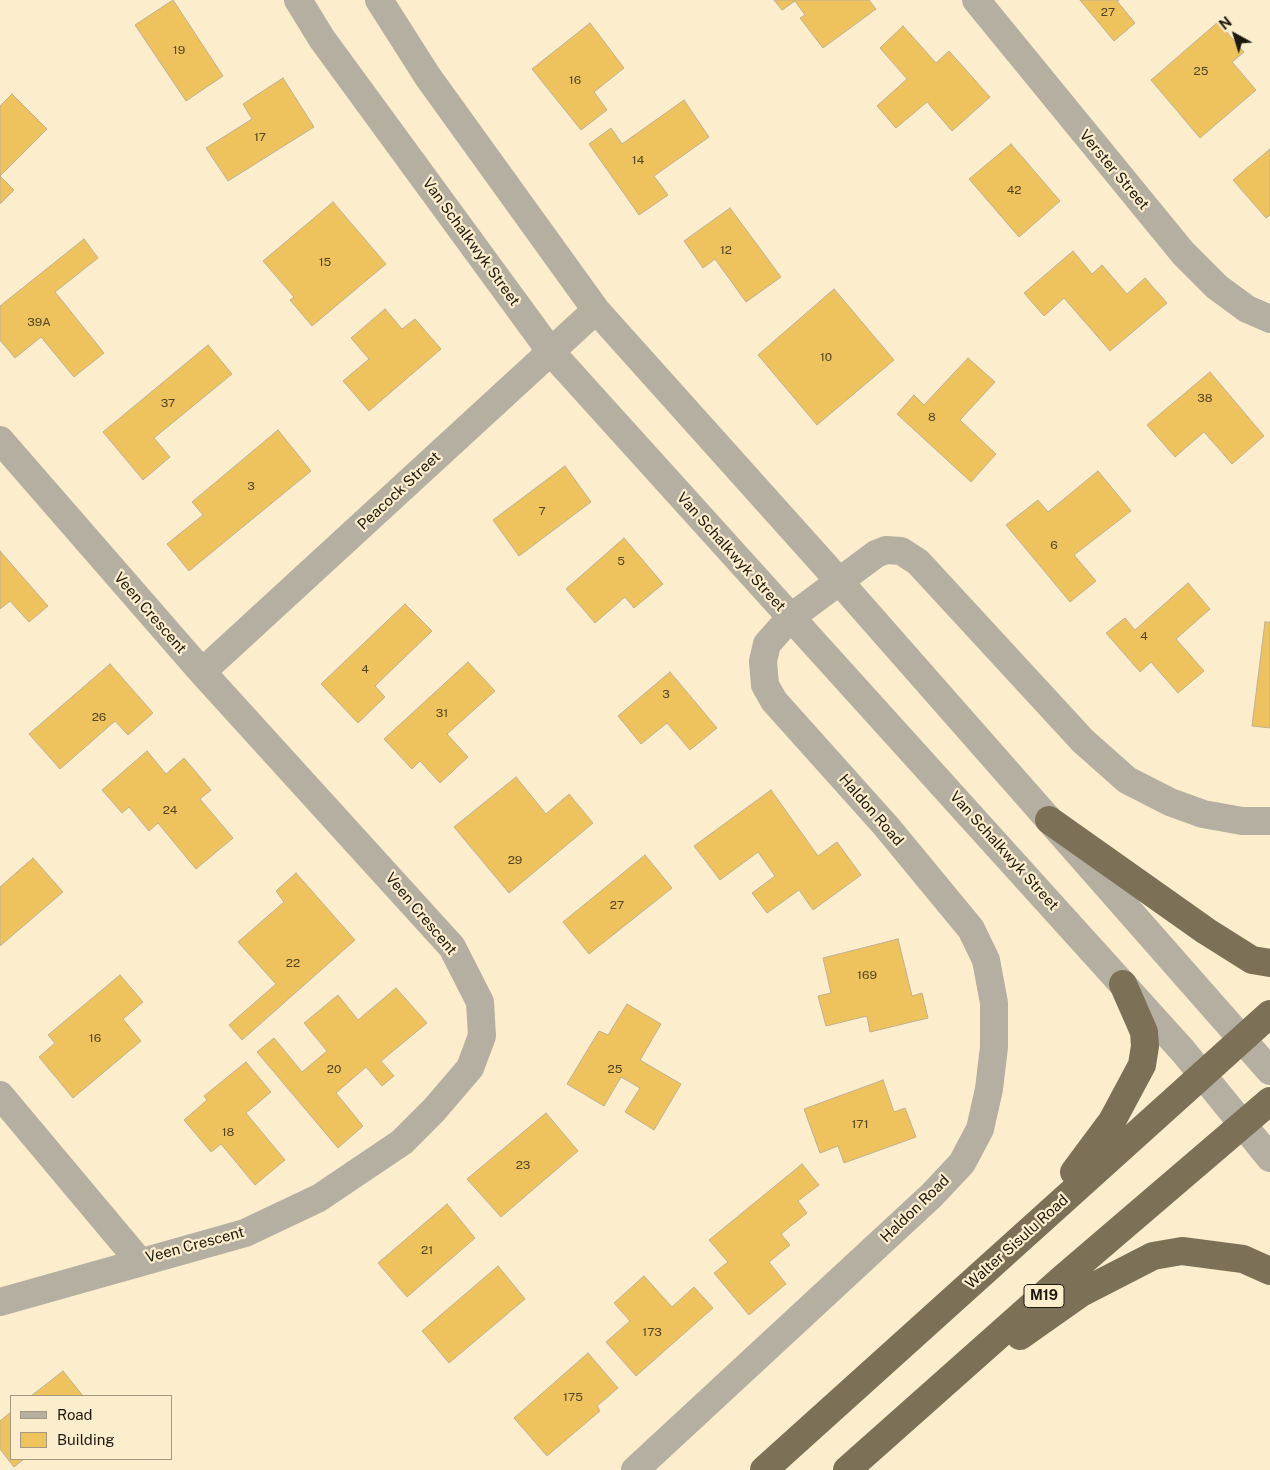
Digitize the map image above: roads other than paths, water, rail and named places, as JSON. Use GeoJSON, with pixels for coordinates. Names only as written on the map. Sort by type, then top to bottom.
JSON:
{"type":"FeatureCollection","features":[{"type":"Feature","properties":{"kind":"highway"},"geometry":{"type":"LineString","coordinates":[[1049,820],[1206,931],[1252,960],[1270,963]]}},
{"type":"Feature","properties":{"kind":"highway"},"geometry":{"type":"LineString","coordinates":[[1000,1259],[1092,1150],[1123,1102],[1142,1065],[1145,1046],[1144,1032],[1123,984]]}},
{"type":"Feature","properties":{"kind":"highway","name":"Walter Sisulu Road"},"geometry":{"type":"LineString","coordinates":[[764,1470],[1000,1259],[1202,1073],[1270,1014]]}},
{"type":"Feature","properties":{"kind":"highway","name":"M19"},"geometry":{"type":"LineString","coordinates":[[847,1470],[927,1398],[1270,1101]]}},
{"type":"Feature","properties":{"kind":"highway"},"geometry":{"type":"LineString","coordinates":[[927,1398],[1081,1293],[1153,1256],[1182,1251],[1243,1259],[1270,1271]]}},
{"type":"Feature","properties":{"kind":"street","name":"Van Schalkwyk Street"},"geometry":{"type":"LineString","coordinates":[[298,0],[322,39],[551,352],[1123,984],[1202,1073],[1270,1158]]}},
{"type":"Feature","properties":{"kind":"street"},"geometry":{"type":"LineString","coordinates":[[379,0],[428,77],[596,310],[839,581],[1270,1072]]}},
{"type":"Feature","properties":{"kind":"street","name":"Verster Street"},"geometry":{"type":"LineString","coordinates":[[976,0],[1183,253],[1217,287],[1247,309],[1270,319]]}},
{"type":"Feature","properties":{"kind":"street","name":"Peacock Street"},"geometry":{"type":"LineString","coordinates":[[202,672],[596,310]]}},
{"type":"Feature","properties":{"kind":"street","name":"Veen Crescent"},"geometry":{"type":"LineString","coordinates":[[0,440],[202,672],[452,947],[480,1002],[482,1036],[470,1068],[428,1116],[402,1142],[319,1198],[245,1233],[140,1262],[0,1095]]}},
{"type":"Feature","properties":{"kind":"street","name":"Haldon Road"},"geometry":{"type":"LineString","coordinates":[[635,1470],[932,1195],[962,1164],[980,1129],[989,1088],[994,1047],[994,1003],[986,960],[972,929],[886,826],[774,701],[765,685],[763,661],[767,644],[790,618],[876,554],[886,550],[901,551],[918,562],[1083,742],[1127,780],[1170,802],[1203,814],[1242,821],[1270,820]]}},
{"type":"Feature","properties":{"kind":"street"},"geometry":{"type":"LineString","coordinates":[[0,1302],[140,1262]]}}]}
